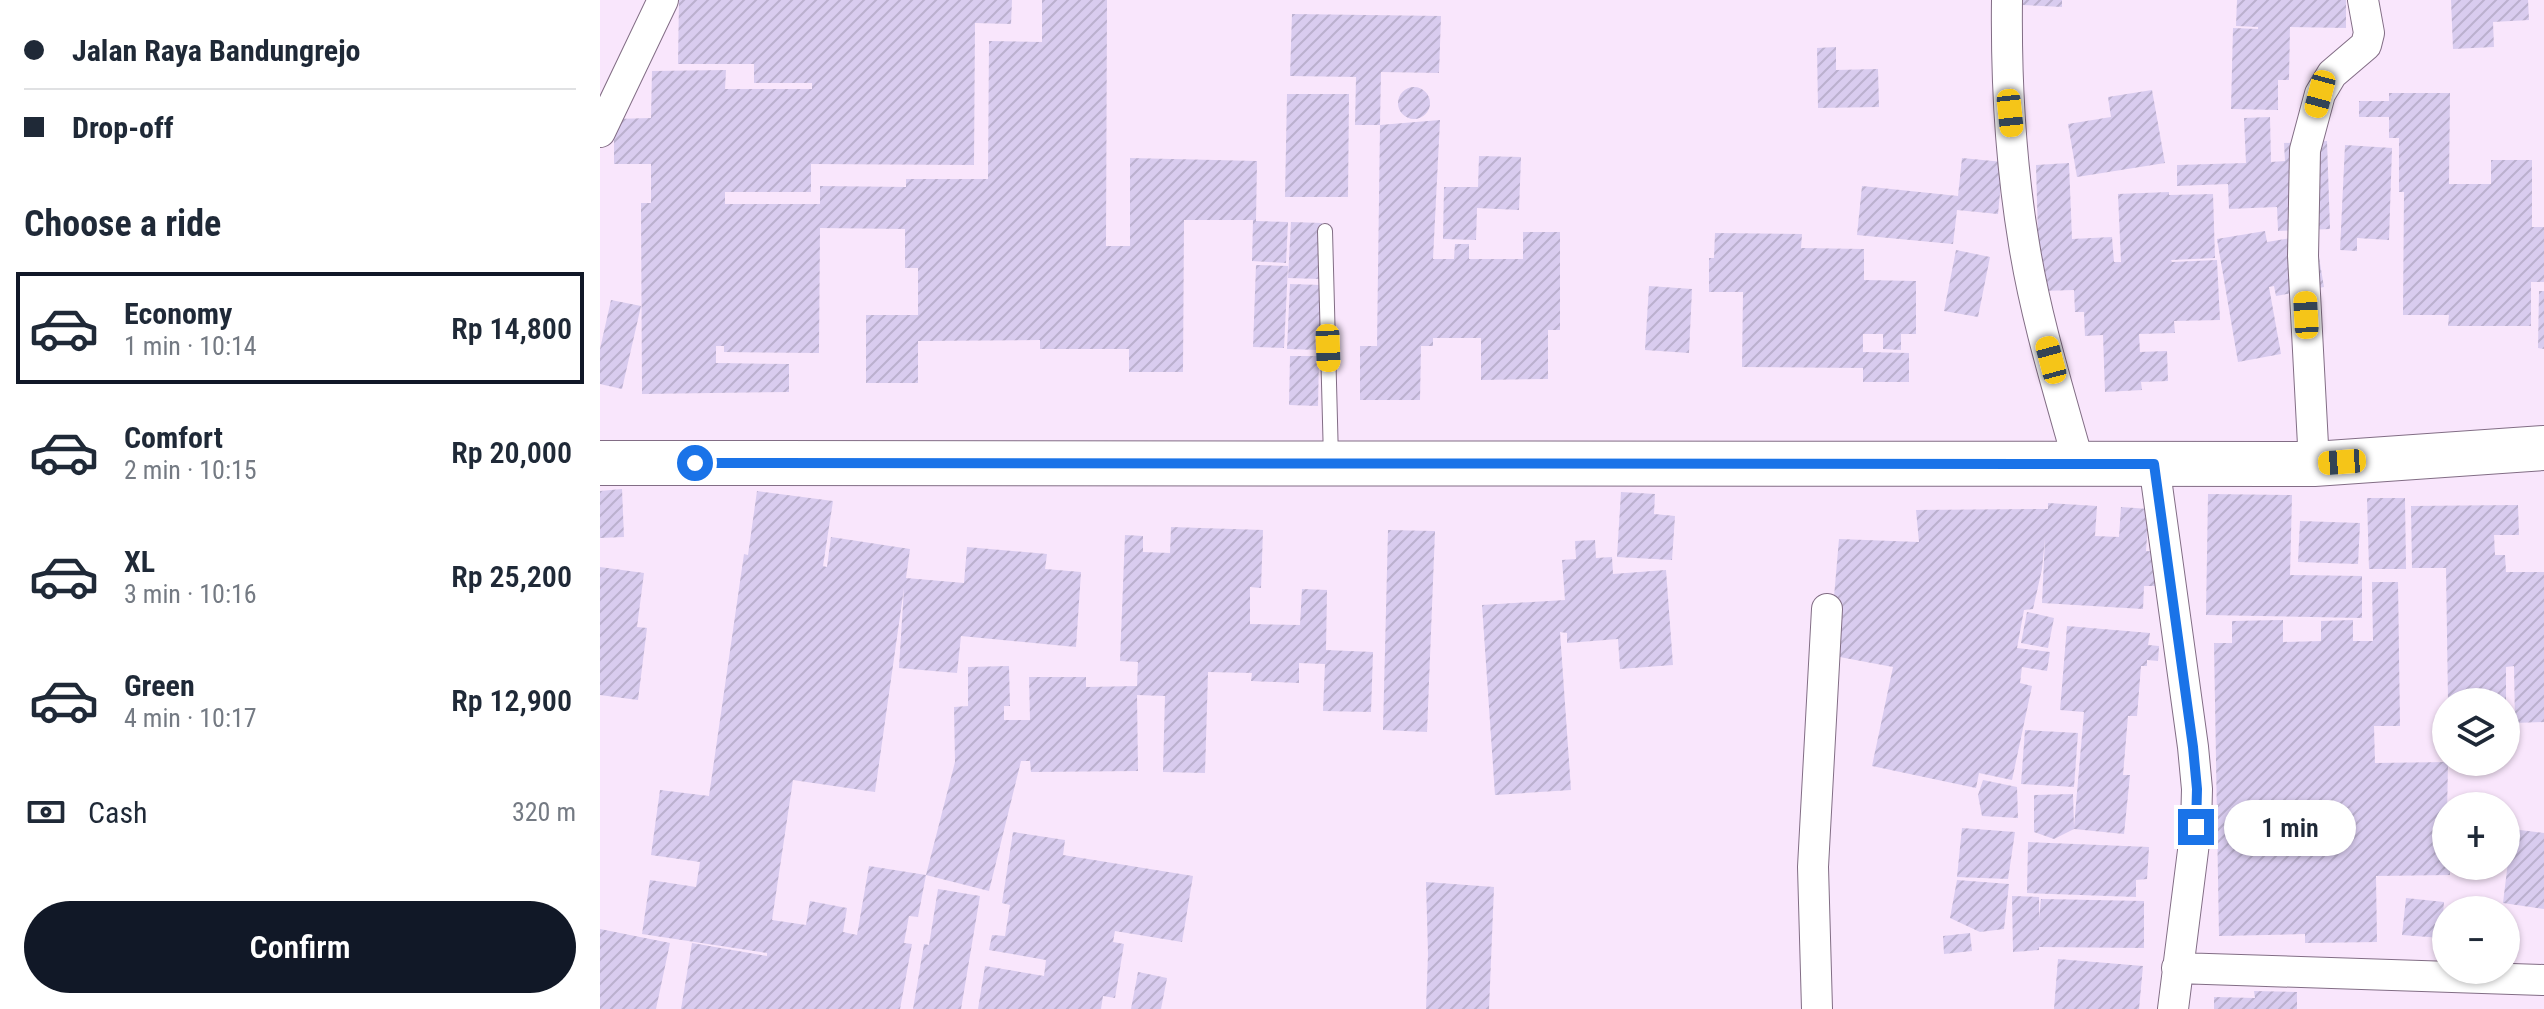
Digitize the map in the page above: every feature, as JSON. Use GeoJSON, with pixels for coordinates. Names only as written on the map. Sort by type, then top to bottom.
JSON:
{"type":"FeatureCollection","features":[{"type":"Feature","properties":{"kind":"main road"},"geometry":{"type":"LineString","coordinates":[[600,463],[2314,464],[2544,448]]}},
{"type":"Feature","properties":{"kind":"street"},"geometry":{"type":"LineString","coordinates":[[600,132],[663,0]]}},
{"type":"Feature","properties":{"kind":"street"},"geometry":{"type":"LineString","coordinates":[[2007,0],[2010,113],[2023,243],[2079,464]]}},
{"type":"Feature","properties":{"kind":"street"},"geometry":{"type":"LineString","coordinates":[[2314,464],[2303,256],[2305,150],[2320,94],[2332,74],[2366,45],[2369,33],[2363,0]]}},
{"type":"Feature","properties":{"kind":"street"},"geometry":{"type":"LineString","coordinates":[[2154,464],[2197,789],[2195,838],[2173,1009]]}},
{"type":"Feature","properties":{"kind":"street"},"geometry":{"type":"LineString","coordinates":[[1817,1009],[1813,867],[1827,609]]}},
{"type":"Feature","properties":{"kind":"street"},"geometry":{"type":"LineString","coordinates":[[2177,968],[2544,980]]}},
{"type":"Feature","properties":{"kind":"lane"},"geometry":{"type":"LineString","coordinates":[[1325,231],[1331,464]]}},
{"type":"Feature","properties":{"kind":"building"},"geometry":{"type":"Polygon","coordinates":[[[679,0],[1012,0],[1011,24],[975,23],[974,165],[811,164],[811,192],[725,192],[725,204],[820,204],[820,186],[906,187],[906,179],[988,179],[989,41],[1042,42],[1042,0],[1107,0],[1106,246],[1130,246],[1130,158],[1257,161],[1256,221],[1288,222],[1286,263],[1252,261],[1253,220],[1184,220],[1183,372],[1129,372],[1129,349],[1040,349],[1040,340],[918,341],[918,383],[866,383],[866,315],[918,315],[918,268],[905,268],[905,229],[820,228],[819,353],[724,352],[724,346],[716,346],[716,363],[789,364],[789,392],[642,394],[641,203],[651,203],[651,164],[614,164],[614,119],[651,118],[652,71],[726,70],[725,89],[812,89],[812,83],[754,83],[754,64],[678,64],[679,0]]]}},
{"type":"Feature","properties":{"kind":"building"},"geometry":{"type":"Polygon","coordinates":[[[2022,0],[2062,0],[2062,7],[2022,5],[2022,0]]]}},
{"type":"Feature","properties":{"kind":"building"},"geometry":{"type":"Polygon","coordinates":[[[2237,0],[2346,0],[2346,28],[2290,27],[2289,80],[2278,80],[2278,110],[2231,109],[2233,28],[2258,29],[2236,26],[2237,0]]]}},
{"type":"Feature","properties":{"kind":"building"},"geometry":{"type":"Polygon","coordinates":[[[2451,0],[2528,0],[2529,20],[2493,22],[2494,47],[2453,49],[2451,0]]]}},
{"type":"Feature","properties":{"kind":"building"},"geometry":{"type":"Polygon","coordinates":[[[1292,14],[1441,16],[1439,73],[1381,72],[1380,125],[1355,125],[1356,77],[1290,76],[1292,14]]]}},
{"type":"Feature","properties":{"kind":"building"},"geometry":{"type":"Polygon","coordinates":[[[1836,47],[1836,70],[1878,69],[1879,107],[1818,108],[1817,48],[1836,47]]]}},
{"type":"Feature","properties":{"kind":"building"},"geometry":{"type":"Polygon","coordinates":[[[1414,87],[1425,92],[1430,103],[1425,114],[1414,119],[1403,114],[1398,103],[1403,92],[1414,87]]]}},
{"type":"Feature","properties":{"kind":"building"},"geometry":{"type":"Polygon","coordinates":[[[2152,90],[2165,163],[2077,177],[2068,124],[2111,117],[2108,97],[2152,90]]]}},
{"type":"Feature","properties":{"kind":"building"},"geometry":{"type":"Polygon","coordinates":[[[2389,93],[2450,93],[2449,184],[2491,184],[2491,160],[2532,160],[2532,227],[2544,227],[2544,282],[2531,282],[2531,326],[2448,326],[2449,315],[2403,315],[2404,192],[2399,192],[2399,138],[2389,138],[2389,117],[2359,117],[2359,101],[2389,101],[2389,93]]]}},
{"type":"Feature","properties":{"kind":"building"},"geometry":{"type":"Polygon","coordinates":[[[1287,94],[1349,94],[1348,197],[1285,197],[1287,94]]]}},
{"type":"Feature","properties":{"kind":"building"},"geometry":{"type":"Polygon","coordinates":[[[2270,117],[2271,162],[2285,161],[2284,143],[2327,141],[2330,229],[2278,231],[2277,207],[2229,209],[2228,184],[2177,186],[2177,165],[2246,163],[2244,118],[2270,117]]]}},
{"type":"Feature","properties":{"kind":"building"},"geometry":{"type":"Polygon","coordinates":[[[1440,120],[1433,259],[1454,259],[1455,244],[1469,244],[1469,259],[1523,259],[1523,232],[1560,232],[1560,330],[1548,330],[1548,379],[1481,380],[1481,338],[1433,338],[1433,346],[1421,346],[1420,400],[1360,400],[1360,346],[1377,346],[1380,125],[1440,120]]]}},
{"type":"Feature","properties":{"kind":"building"},"geometry":{"type":"Polygon","coordinates":[[[2345,145],[2392,148],[2389,240],[2357,238],[2357,251],[2340,250],[2345,145]]]}},
{"type":"Feature","properties":{"kind":"building"},"geometry":{"type":"Polygon","coordinates":[[[1479,156],[1521,157],[1519,210],[1477,208],[1476,240],[1443,239],[1444,187],[1478,187],[1479,156]]]}},
{"type":"Feature","properties":{"kind":"building"},"geometry":{"type":"Polygon","coordinates":[[[1962,158],[2003,162],[1998,214],[1957,210],[1953,244],[1857,235],[1862,186],[1958,196],[1962,158]]]}},
{"type":"Feature","properties":{"kind":"building"},"geometry":{"type":"Polygon","coordinates":[[[2069,163],[2072,239],[2112,237],[2114,262],[2121,262],[2118,194],[2213,194],[2215,258],[2171,260],[2217,260],[2220,320],[2174,321],[2175,333],[2139,334],[2140,352],[2167,351],[2168,381],[2141,382],[2142,390],[2105,392],[2103,335],[2085,336],[2084,312],[2075,312],[2074,290],[2042,291],[2036,165],[2069,163]]]}},
{"type":"Feature","properties":{"kind":"building"},"geometry":{"type":"Polygon","coordinates":[[[1291,222],[1322,223],[1320,279],[1288,278],[1291,222]]]}},
{"type":"Feature","properties":{"kind":"building"},"geometry":{"type":"Polygon","coordinates":[[[2265,231],[2267,242],[2315,234],[2324,287],[2276,296],[2274,286],[2269,287],[2281,354],[2238,362],[2217,239],[2265,231]]]}},
{"type":"Feature","properties":{"kind":"building"},"geometry":{"type":"Polygon","coordinates":[[[1715,233],[1802,234],[1801,248],[1864,249],[1864,280],[1916,281],[1916,334],[1901,334],[1901,350],[1883,349],[1883,334],[1863,334],[1863,352],[1909,353],[1909,382],[1863,382],[1863,368],[1742,367],[1743,292],[1709,292],[1709,258],[1714,258],[1715,233]]]}},
{"type":"Feature","properties":{"kind":"building"},"geometry":{"type":"Polygon","coordinates":[[[1956,250],[1990,257],[1978,317],[1944,311],[1956,250]]]}},
{"type":"Feature","properties":{"kind":"building"},"geometry":{"type":"Polygon","coordinates":[[[1256,265],[1288,266],[1284,348],[1253,347],[1256,265]]]}},
{"type":"Feature","properties":{"kind":"building"},"geometry":{"type":"Polygon","coordinates":[[[1290,284],[1322,285],[1319,350],[1287,349],[1290,284]]]}},
{"type":"Feature","properties":{"kind":"building"},"geometry":{"type":"Polygon","coordinates":[[[1649,286],[1692,289],[1689,353],[1645,350],[1649,286]]]}},
{"type":"Feature","properties":{"kind":"building"},"geometry":{"type":"Polygon","coordinates":[[[2539,291],[2544,291],[2544,349],[2538,348],[2539,291]]]}},
{"type":"Feature","properties":{"kind":"building"},"geometry":{"type":"Polygon","coordinates":[[[611,300],[641,306],[622,389],[600,384],[600,349],[611,300]]]}},
{"type":"Feature","properties":{"kind":"building"},"geometry":{"type":"Polygon","coordinates":[[[1290,356],[1319,356],[1318,406],[1289,405],[1290,356]]]}},
{"type":"Feature","properties":{"kind":"building"},"geometry":{"type":"Polygon","coordinates":[[[622,489],[624,537],[600,538],[600,491],[622,489]]]}},
{"type":"Feature","properties":{"kind":"building"},"geometry":{"type":"Polygon","coordinates":[[[757,491],[833,501],[823,566],[827,567],[831,537],[910,549],[906,578],[964,583],[967,547],[1047,554],[1045,569],[1081,572],[1076,647],[961,636],[957,673],[899,668],[904,588],[875,792],[793,780],[772,920],[806,925],[810,901],[847,908],[843,932],[857,935],[869,866],[926,875],[918,917],[909,916],[904,943],[912,944],[900,1009],[681,1009],[692,943],[767,956],[767,953],[642,934],[650,880],[696,887],[700,862],[651,855],[660,790],[709,796],[744,554],[748,555],[757,491]]]}},
{"type":"Feature","properties":{"kind":"building"},"geometry":{"type":"Polygon","coordinates":[[[1621,492],[1655,494],[1654,514],[1675,516],[1672,560],[1617,557],[1621,492]]]}},
{"type":"Feature","properties":{"kind":"building"},"geometry":{"type":"Polygon","coordinates":[[[2208,494],[2292,495],[2290,575],[2362,576],[2362,618],[2206,615],[2208,494]]]}},
{"type":"Feature","properties":{"kind":"building"},"geometry":{"type":"Polygon","coordinates":[[[2367,498],[2405,498],[2406,569],[2369,569],[2367,498]]]}},
{"type":"Feature","properties":{"kind":"building"},"geometry":{"type":"Polygon","coordinates":[[[2048,503],[2097,506],[2095,536],[2119,537],[2121,507],[2149,509],[2146,551],[2161,552],[2158,586],[2144,586],[2143,609],[2042,603],[2045,538],[2033,609],[2024,610],[2017,648],[2050,652],[2047,671],[2022,667],[2020,683],[2032,686],[2012,780],[1979,773],[1976,788],[1872,766],[1893,667],[1829,655],[1839,539],[1919,542],[1916,510],[2048,509],[2048,503]]]}},
{"type":"Feature","properties":{"kind":"building"},"geometry":{"type":"Polygon","coordinates":[[[2518,505],[2519,535],[2494,535],[2495,555],[2505,555],[2506,572],[2544,572],[2544,722],[2520,723],[2520,688],[2514,688],[2514,666],[2506,667],[2506,688],[2448,688],[2446,568],[2412,568],[2411,506],[2518,505]]]}},
{"type":"Feature","properties":{"kind":"building"},"geometry":{"type":"Polygon","coordinates":[[[2300,521],[2360,523],[2358,564],[2298,562],[2300,521]]]}},
{"type":"Feature","properties":{"kind":"building"},"geometry":{"type":"Polygon","coordinates":[[[1171,527],[1263,530],[1261,588],[1250,587],[1250,624],[1300,625],[1302,589],[1327,590],[1326,650],[1373,652],[1371,712],[1323,711],[1325,664],[1299,663],[1299,683],[1251,681],[1252,673],[1208,672],[1205,773],[1163,772],[1165,696],[1137,695],[1138,771],[1031,772],[1030,761],[1021,761],[989,891],[926,875],[955,762],[954,707],[968,706],[968,667],[1009,666],[1010,706],[1004,706],[1004,720],[1030,720],[1029,677],[1086,677],[1086,687],[1137,686],[1138,662],[1120,661],[1125,535],[1143,536],[1143,552],[1170,553],[1171,527]]]}},
{"type":"Feature","properties":{"kind":"building"},"geometry":{"type":"Polygon","coordinates":[[[1388,530],[1435,531],[1427,732],[1383,730],[1388,530]]]}},
{"type":"Feature","properties":{"kind":"building"},"geometry":{"type":"Polygon","coordinates":[[[1595,540],[1596,558],[1612,557],[1613,574],[1666,570],[1673,665],[1620,669],[1618,639],[1567,643],[1567,633],[1560,632],[1571,790],[1495,795],[1482,605],[1565,600],[1562,560],[1576,559],[1575,541],[1595,540]]]}},
{"type":"Feature","properties":{"kind":"building"},"geometry":{"type":"Polygon","coordinates":[[[600,567],[644,573],[637,627],[647,628],[638,700],[600,695],[600,567]]]}},
{"type":"Feature","properties":{"kind":"building"},"geometry":{"type":"Polygon","coordinates":[[[2372,582],[2398,582],[2400,726],[2374,726],[2375,763],[2432,762],[2432,776],[2448,776],[2447,792],[2432,792],[2432,875],[2376,876],[2377,942],[2305,943],[2305,934],[2219,936],[2214,643],[2232,643],[2232,621],[2283,620],[2283,642],[2321,641],[2321,621],[2353,620],[2353,641],[2373,641],[2372,582]]]}},
{"type":"Feature","properties":{"kind":"building"},"geometry":{"type":"Polygon","coordinates":[[[2027,612],[2054,618],[2048,648],[2021,643],[2027,612]]]}},
{"type":"Feature","properties":{"kind":"building"},"geometry":{"type":"Polygon","coordinates":[[[2067,626],[2150,633],[2148,645],[2159,646],[2158,661],[2147,660],[2147,666],[2141,666],[2137,716],[2128,716],[2123,775],[2130,775],[2124,834],[2074,829],[2054,839],[2034,832],[2034,795],[2073,794],[2074,827],[2084,712],[2060,710],[2067,626]]]}},
{"type":"Feature","properties":{"kind":"building"},"geometry":{"type":"Polygon","coordinates":[[[2025,730],[2078,733],[2074,787],[2021,784],[2025,730]]]}},
{"type":"Feature","properties":{"kind":"building"},"geometry":{"type":"Polygon","coordinates":[[[1983,780],[2017,787],[2018,818],[1982,816],[1978,795],[1983,780]]]}},
{"type":"Feature","properties":{"kind":"building"},"geometry":{"type":"Polygon","coordinates":[[[1962,828],[2015,832],[2008,879],[1957,877],[1962,828]]]}},
{"type":"Feature","properties":{"kind":"building"},"geometry":{"type":"Polygon","coordinates":[[[2520,830],[2544,833],[2544,909],[2520,905],[2520,896],[2504,896],[2506,880],[2520,880],[2520,830]]]}},
{"type":"Feature","properties":{"kind":"building"},"geometry":{"type":"Polygon","coordinates":[[[1013,832],[1065,840],[1063,855],[1193,876],[1182,942],[1115,931],[1113,942],[1124,944],[1115,998],[1103,996],[1101,1009],[978,1009],[985,966],[1044,976],[1046,960],[989,950],[992,935],[1005,936],[1010,905],[1002,903],[1013,832]]]}},
{"type":"Feature","properties":{"kind":"building"},"geometry":{"type":"Polygon","coordinates":[[[2028,842],[2149,847],[2147,879],[2136,880],[2136,897],[2027,893],[2028,842]]]}},
{"type":"Feature","properties":{"kind":"building"},"geometry":{"type":"Polygon","coordinates":[[[1957,880],[2009,884],[2004,929],[1980,932],[1950,918],[1957,880]]]}},
{"type":"Feature","properties":{"kind":"building"},"geometry":{"type":"Polygon","coordinates":[[[1426,882],[1494,887],[1489,1009],[1426,1009],[1426,882]]]}},
{"type":"Feature","properties":{"kind":"building"},"geometry":{"type":"Polygon","coordinates":[[[938,889],[980,896],[961,1009],[913,1009],[924,944],[929,945],[938,889]]]}},
{"type":"Feature","properties":{"kind":"building"},"geometry":{"type":"Polygon","coordinates":[[[2012,896],[2039,897],[2039,919],[2041,899],[2144,901],[2144,948],[2039,947],[2039,950],[2013,952],[2012,896]]]}},
{"type":"Feature","properties":{"kind":"building"},"geometry":{"type":"Polygon","coordinates":[[[2406,898],[2432,901],[2432,937],[2402,935],[2406,898]]]}},
{"type":"Feature","properties":{"kind":"building"},"geometry":{"type":"Polygon","coordinates":[[[600,929],[670,943],[656,1009],[600,1009],[600,929]]]}},
{"type":"Feature","properties":{"kind":"building"},"geometry":{"type":"Polygon","coordinates":[[[1970,933],[1972,951],[1944,954],[1943,936],[1970,933]]]}},
{"type":"Feature","properties":{"kind":"building"},"geometry":{"type":"Polygon","coordinates":[[[2058,959],[2143,966],[2139,1009],[2054,1009],[2058,959]]]}},
{"type":"Feature","properties":{"kind":"building"},"geometry":{"type":"Polygon","coordinates":[[[1138,972],[1167,978],[1161,1009],[1131,1009],[1138,972]]]}},
{"type":"Feature","properties":{"kind":"building"},"geometry":{"type":"Polygon","coordinates":[[[2254,991],[2297,992],[2297,1009],[2214,1009],[2214,997],[2255,998],[2254,991]]]}},
{"type":"Feature","properties":{"kind":"route"},"geometry":{"type":"LineString","coordinates":[[695,463],[2154,464],[2193,747],[2197,789],[2196,827]]}}]}
